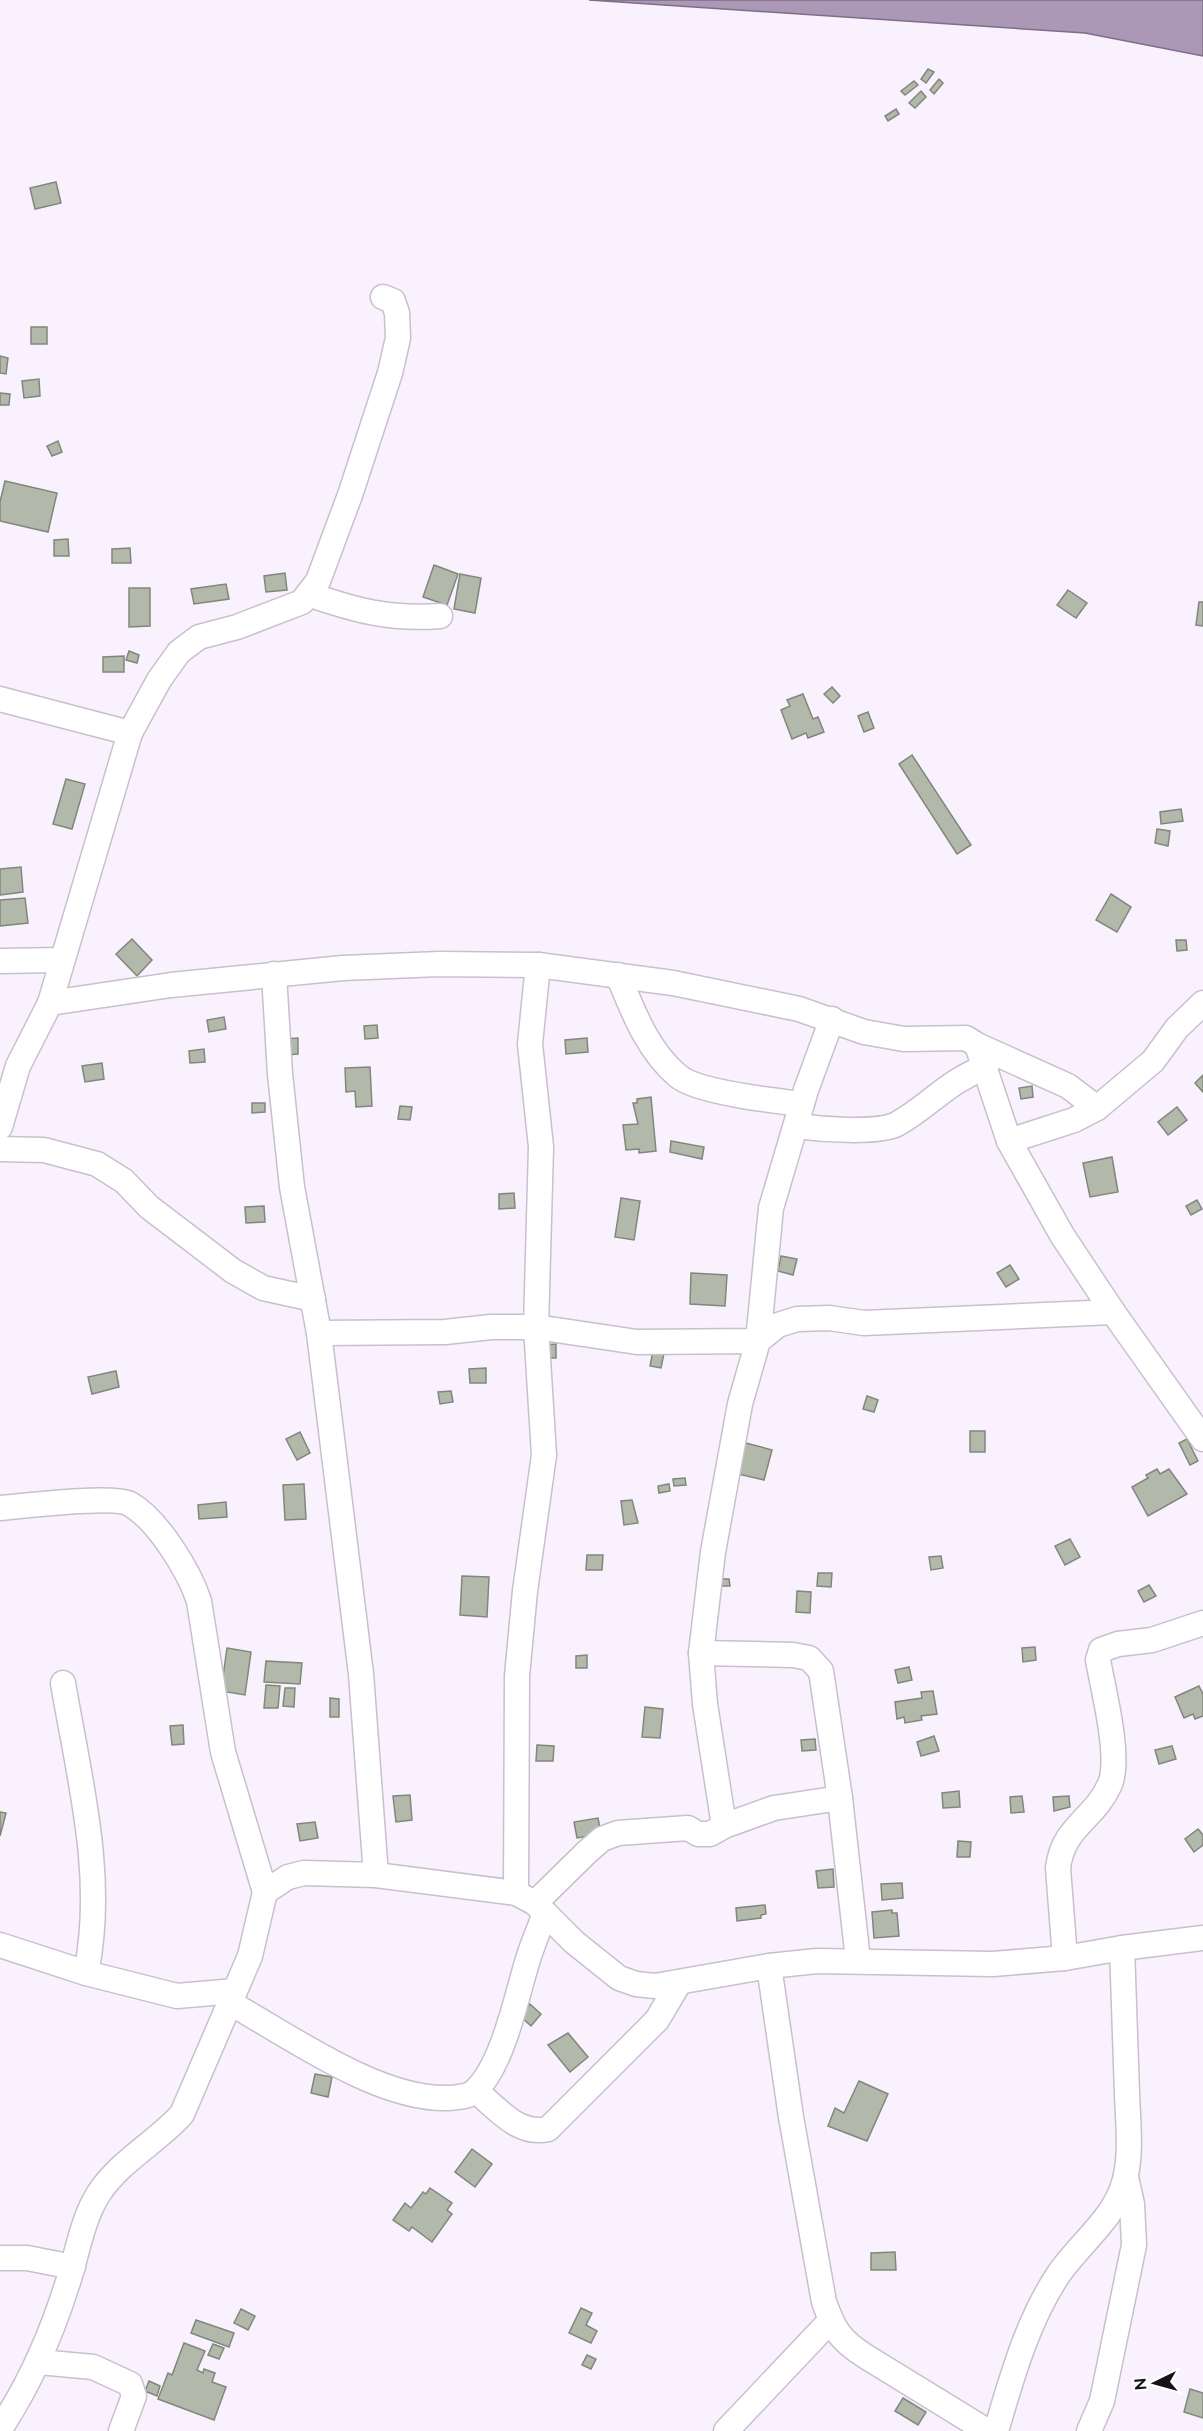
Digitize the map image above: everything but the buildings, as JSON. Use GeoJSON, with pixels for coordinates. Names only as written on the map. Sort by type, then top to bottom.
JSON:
{"type":"FeatureCollection","features":[{"type":"Feature","properties":{"kind":"street"},"geometry":{"type":"LineString","coordinates":[[0,1127],[18,1066],[50,1003],[130,733],[179,652],[199,637],[302,602],[318,581],[333,544],[390,373],[398,338],[397,313],[393,301],[382,297]]}},
{"type":"Feature","properties":{"kind":"street"},"geometry":{"type":"LineString","coordinates":[[308,594],[377,615],[405,618],[440,616]]}},
{"type":"Feature","properties":{"kind":"street"},"geometry":{"type":"LineString","coordinates":[[0,699],[130,733]]}},
{"type":"Feature","properties":{"kind":"street"},"geometry":{"type":"LineString","coordinates":[[0,962],[62,960]]}},
{"type":"Feature","properties":{"kind":"street"},"geometry":{"type":"LineString","coordinates":[[50,1003],[171,985],[274,974],[439,964],[538,965],[618,975],[739,995],[832,1019],[864,1032],[904,1039],[966,1038],[981,1056],[1009,1141],[1062,1235],[1113,1312],[1203,1439]]}},
{"type":"Feature","properties":{"kind":"street"},"geometry":{"type":"LineString","coordinates":[[0,1946],[177,1996],[232,1997],[328,2061],[415,2097],[461,2097],[476,2091],[486,2077],[501,2044],[532,1903],[517,1676],[525,1591],[544,1455],[536,1327],[541,1147],[530,1044],[538,965]]}},
{"type":"Feature","properties":{"kind":"street"},"geometry":{"type":"LineString","coordinates":[[274,974],[280,1074],[292,1187],[319,1333],[361,1674],[376,1875]]}},
{"type":"Feature","properties":{"kind":"street"},"geometry":{"type":"LineString","coordinates":[[618,975],[638,1022],[657,1054],[680,1078],[800,1115],[825,1130],[895,1125],[961,1076],[981,1056]]}},
{"type":"Feature","properties":{"kind":"street"},"geometry":{"type":"LineString","coordinates":[[1009,1141],[1074,1120],[1097,1108],[1153,1061],[1177,1028],[1203,1003]]}},
{"type":"Feature","properties":{"kind":"street"},"geometry":{"type":"LineString","coordinates":[[724,1826],[705,1704],[701,1653],[713,1552],[740,1404],[758,1341],[771,1208],[832,1019]]}},
{"type":"Feature","properties":{"kind":"street"},"geometry":{"type":"LineString","coordinates":[[981,1056],[1068,1086],[1097,1108]]}},
{"type":"Feature","properties":{"kind":"street"},"geometry":{"type":"LineString","coordinates":[[0,1149],[44,1150],[97,1164],[124,1181],[149,1206],[232,1271],[263,1288],[313,1299]]}},
{"type":"Feature","properties":{"kind":"street"},"geometry":{"type":"LineString","coordinates":[[319,1333],[445,1332],[491,1327],[536,1327],[637,1342],[758,1341],[778,1325],[797,1319],[828,1318],[864,1323],[1113,1312]]}},
{"type":"Feature","properties":{"kind":"street"},"geometry":{"type":"LineString","coordinates":[[0,1508],[90,1500],[129,1503],[152,1525],[178,1556],[191,1578],[199,1601],[223,1752],[265,1892],[250,1956],[182,2114],[171,2127],[117,2172],[100,2192],[88,2213],[56,2320],[39,2362],[0,2429]]}},
{"type":"Feature","properties":{"kind":"street"},"geometry":{"type":"LineString","coordinates":[[1065,1958],[1060,1892],[1060,1854],[1065,1840],[1091,1811],[1110,1783],[1111,1777],[1112,1743],[1098,1660],[1101,1650],[1119,1644],[1152,1640],[1203,1623]]}},
{"type":"Feature","properties":{"kind":"street"},"geometry":{"type":"LineString","coordinates":[[701,1653],[793,1655],[809,1658],[821,1671],[826,1691],[840,1798],[858,1960]]}},
{"type":"Feature","properties":{"kind":"street"},"geometry":{"type":"LineString","coordinates":[[63,1683],[91,1856],[94,1918],[86,1972]]}},
{"type":"Feature","properties":{"kind":"street"},"geometry":{"type":"LineString","coordinates":[[532,1903],[586,1852],[610,1836],[652,1829],[688,1828],[698,1834],[710,1834],[724,1826],[774,1808],[840,1798]]}},
{"type":"Feature","properties":{"kind":"street"},"geometry":{"type":"LineString","coordinates":[[265,1892],[288,1877],[304,1873],[376,1875],[532,1903],[574,1942],[620,1978],[636,1984],[655,1986],[769,1966],[858,1960],[954,1965],[1065,1958],[1203,1938]]}},
{"type":"Feature","properties":{"kind":"street"},"geometry":{"type":"LineString","coordinates":[[996,2431],[1016,2362],[1043,2301],[1059,2275],[1113,2206],[1126,2177],[1129,2165],[1122,1948]]}},
{"type":"Feature","properties":{"kind":"street"},"geometry":{"type":"LineString","coordinates":[[769,1966],[791,2117],[824,2302],[835,2330],[847,2345],[987,2431]]}},
{"type":"Feature","properties":{"kind":"street"},"geometry":{"type":"LineString","coordinates":[[476,2091],[524,2129],[536,2132],[548,2129],[657,2020],[679,1983]]}},
{"type":"Feature","properties":{"kind":"street"},"geometry":{"type":"LineString","coordinates":[[1089,2431],[1102,2401],[1134,2245],[1132,2204],[1126,2177]]}},
{"type":"Feature","properties":{"kind":"street"},"geometry":{"type":"LineString","coordinates":[[0,2258],[27,2258],[73,2267]]}},
{"type":"Feature","properties":{"kind":"street"},"geometry":{"type":"LineString","coordinates":[[726,2431],[831,2320]]}},
{"type":"Feature","properties":{"kind":"street"},"geometry":{"type":"LineString","coordinates":[[39,2362],[93,2367],[130,2384],[134,2396],[121,2431]]}},
{"type":"Feature","properties":{"kind":"shaded area"},"geometry":{"type":"Polygon","coordinates":[[[589,0],[1203,0],[1203,56],[1085,33],[589,0]]]}}]}
